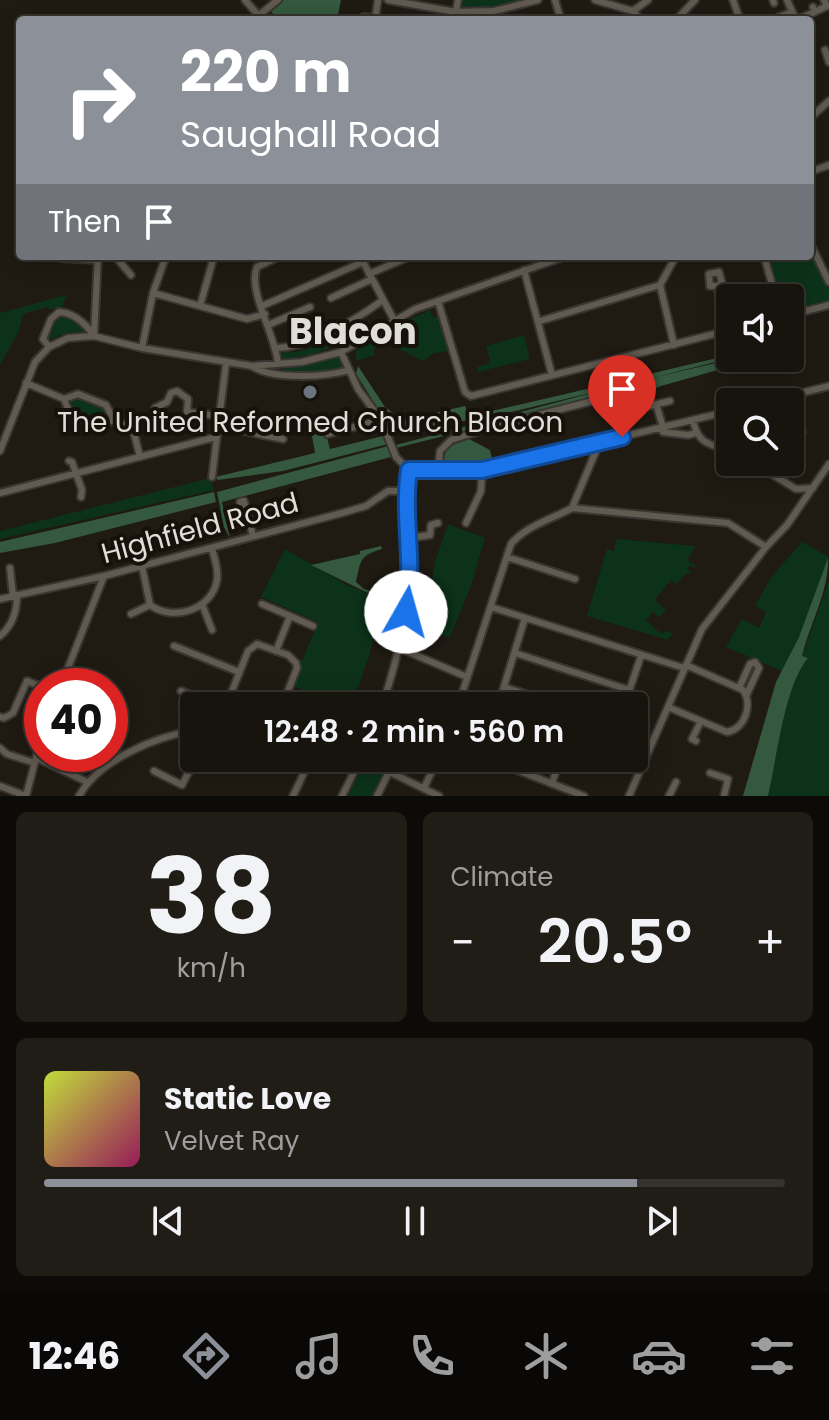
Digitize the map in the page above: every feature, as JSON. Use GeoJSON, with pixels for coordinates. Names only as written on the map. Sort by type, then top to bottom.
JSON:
{"type":"FeatureCollection","features":[{"type":"Feature","properties":{"kind":"street"},"geometry":{"type":"LineString","coordinates":[[258,16],[278,0]]}},
{"type":"Feature","properties":{"kind":"street"},"geometry":{"type":"LineString","coordinates":[[388,0],[456,12],[494,11],[538,0]]}},
{"type":"Feature","properties":{"kind":"street"},"geometry":{"type":"LineString","coordinates":[[456,12],[458,0]]}},
{"type":"Feature","properties":{"kind":"street"},"geometry":{"type":"LineString","coordinates":[[595,0],[633,11],[637,16]]}},
{"type":"Feature","properties":{"kind":"street"},"geometry":{"type":"LineString","coordinates":[[633,11],[648,0]]}},
{"type":"Feature","properties":{"kind":"street"},"geometry":{"type":"LineString","coordinates":[[680,16],[695,0]]}},
{"type":"Feature","properties":{"kind":"street"},"geometry":{"type":"LineString","coordinates":[[787,0],[794,16]]}},
{"type":"Feature","properties":{"kind":"street"},"geometry":{"type":"LineString","coordinates":[[806,16],[815,12],[816,8],[827,6],[824,0]]}},
{"type":"Feature","properties":{"kind":"street"},"geometry":{"type":"LineString","coordinates":[[439,16],[440,10]]}},
{"type":"Feature","properties":{"kind":"street"},"geometry":{"type":"LineString","coordinates":[[494,11],[495,16]]}},
{"type":"Feature","properties":{"kind":"street"},"geometry":{"type":"LineString","coordinates":[[778,16],[792,12]]}},
{"type":"Feature","properties":{"kind":"street"},"geometry":{"type":"LineString","coordinates":[[825,50],[829,62]]}},
{"type":"Feature","properties":{"kind":"street"},"geometry":{"type":"LineString","coordinates":[[814,114],[829,101]]}},
{"type":"Feature","properties":{"kind":"street"},"geometry":{"type":"LineString","coordinates":[[814,250],[829,282]]}},
{"type":"Feature","properties":{"kind":"street"},"geometry":{"type":"LineString","coordinates":[[94,336],[98,260]]}},
{"type":"Feature","properties":{"kind":"street"},"geometry":{"type":"LineString","coordinates":[[119,260],[130,272]]}},
{"type":"Feature","properties":{"kind":"street"},"geometry":{"type":"LineString","coordinates":[[142,348],[153,293],[165,260]]}},
{"type":"Feature","properties":{"kind":"street"},"geometry":{"type":"LineString","coordinates":[[200,306],[213,260]]}},
{"type":"Feature","properties":{"kind":"street"},"geometry":{"type":"LineString","coordinates":[[270,260],[260,264],[254,281],[277,348],[278,364]]}},
{"type":"Feature","properties":{"kind":"street"},"geometry":{"type":"LineString","coordinates":[[262,306],[360,260]]}},
{"type":"Feature","properties":{"kind":"street"},"geometry":{"type":"LineString","coordinates":[[362,260],[394,320]]}},
{"type":"Feature","properties":{"kind":"street"},"geometry":{"type":"LineString","coordinates":[[331,298],[403,260]]}},
{"type":"Feature","properties":{"kind":"street"},"geometry":{"type":"LineString","coordinates":[[0,451],[35,362],[49,347],[68,338],[94,336],[142,348],[252,366],[302,362],[341,352],[394,320],[552,260]]}},
{"type":"Feature","properties":{"kind":"street"},"geometry":{"type":"LineString","coordinates":[[674,260],[660,285],[674,345]]}},
{"type":"Feature","properties":{"kind":"street"},"geometry":{"type":"LineString","coordinates":[[765,260],[772,284]]}},
{"type":"Feature","properties":{"kind":"street"},"geometry":{"type":"LineString","coordinates":[[524,270],[552,375]]}},
{"type":"Feature","properties":{"kind":"street"},"geometry":{"type":"LineString","coordinates":[[540,321],[660,285]]}},
{"type":"Feature","properties":{"kind":"street"},"geometry":{"type":"LineString","coordinates":[[153,293],[247,319],[265,314]]}},
{"type":"Feature","properties":{"kind":"street"},"geometry":{"type":"LineString","coordinates":[[277,348],[304,344],[340,327],[383,300]]}},
{"type":"Feature","properties":{"kind":"street"},"geometry":{"type":"LineString","coordinates":[[438,301],[465,392],[471,396],[716,334]]}},
{"type":"Feature","properties":{"kind":"street"},"geometry":{"type":"LineString","coordinates":[[804,311],[829,305]]}},
{"type":"Feature","properties":{"kind":"street"},"geometry":{"type":"LineString","coordinates":[[268,325],[310,307]]}},
{"type":"Feature","properties":{"kind":"street"},"geometry":{"type":"LineString","coordinates":[[49,347],[43,339],[51,319],[59,312],[84,323],[94,336]]}},
{"type":"Feature","properties":{"kind":"street"},"geometry":{"type":"LineString","coordinates":[[341,352],[358,389],[389,435],[396,457],[409,470],[482,470],[716,414]]}},
{"type":"Feature","properties":{"kind":"street"},"geometry":{"type":"LineString","coordinates":[[212,477],[226,363]]}},
{"type":"Feature","properties":{"kind":"street"},"geometry":{"type":"LineString","coordinates":[[252,366],[257,370],[279,374],[318,375],[349,370]]}},
{"type":"Feature","properties":{"kind":"street"},"geometry":{"type":"LineString","coordinates":[[26,383],[64,399],[78,394],[106,405],[114,420],[133,429],[140,457]]}},
{"type":"Feature","properties":{"kind":"street"},"geometry":{"type":"LineString","coordinates":[[804,392],[829,386]]}},
{"type":"Feature","properties":{"kind":"street"},"geometry":{"type":"LineString","coordinates":[[154,408],[167,402],[169,391],[177,391],[186,396],[187,416],[219,419],[234,429],[283,439]]}},
{"type":"Feature","properties":{"kind":"street"},"geometry":{"type":"LineString","coordinates":[[64,399],[70,414],[98,425],[114,420]]}},
{"type":"Feature","properties":{"kind":"street"},"geometry":{"type":"LineString","coordinates":[[645,407],[670,401]]}},
{"type":"Feature","properties":{"kind":"street"},"geometry":{"type":"LineString","coordinates":[[438,472],[440,451],[451,440],[495,426],[595,403]]}},
{"type":"Feature","properties":{"kind":"street"},"geometry":{"type":"LineString","coordinates":[[656,404],[663,432],[696,433]]}},
{"type":"Feature","properties":{"kind":"street"},"geometry":{"type":"LineString","coordinates":[[327,434],[381,420]]}},
{"type":"Feature","properties":{"kind":"street"},"geometry":{"type":"LineString","coordinates":[[693,420],[702,441],[716,446]]}},
{"type":"Feature","properties":{"kind":"street"},"geometry":{"type":"LineString","coordinates":[[0,493],[216,437]]}},
{"type":"Feature","properties":{"kind":"street"},"geometry":{"type":"LineString","coordinates":[[572,508],[596,451],[595,443]]}},
{"type":"Feature","properties":{"kind":"street"},"geometry":{"type":"LineString","coordinates":[[72,460],[82,490],[80,496]]}},
{"type":"Feature","properties":{"kind":"street"},"geometry":{"type":"LineString","coordinates":[[630,796],[685,666],[711,615],[787,525],[829,464]]}},
{"type":"Feature","properties":{"kind":"street"},"geometry":{"type":"LineString","coordinates":[[386,692],[399,648],[408,597],[410,538],[406,491],[409,470]]}},
{"type":"Feature","properties":{"kind":"street"},"geometry":{"type":"LineString","coordinates":[[468,522],[481,491],[482,470]]}},
{"type":"Feature","properties":{"kind":"street"},"geometry":{"type":"LineString","coordinates":[[775,476],[796,489],[812,490]]}},
{"type":"Feature","properties":{"kind":"street","name":"Highfield Road"},"geometry":{"type":"LineString","coordinates":[[0,599],[212,548],[366,506],[388,491],[406,491]]}},
{"type":"Feature","properties":{"kind":"street"},"geometry":{"type":"LineString","coordinates":[[240,502],[244,501],[253,536]]}},
{"type":"Feature","properties":{"kind":"street"},"geometry":{"type":"LineString","coordinates":[[462,692],[507,557],[518,536],[572,508],[728,523],[766,547]]}},
{"type":"Feature","properties":{"kind":"street"},"geometry":{"type":"LineString","coordinates":[[410,538],[427,537],[431,525],[438,523]]}},
{"type":"Feature","properties":{"kind":"street"},"geometry":{"type":"LineString","coordinates":[[142,566],[150,605],[159,611],[185,612],[202,604],[215,589],[217,581],[212,548]]}},
{"type":"Feature","properties":{"kind":"street"},"geometry":{"type":"LineString","coordinates":[[507,557],[575,579]]}},
{"type":"Feature","properties":{"kind":"street"},"geometry":{"type":"LineString","coordinates":[[0,636],[9,629],[17,606],[12,570]]}},
{"type":"Feature","properties":{"kind":"street"},"geometry":{"type":"LineString","coordinates":[[68,668],[104,576]]}},
{"type":"Feature","properties":{"kind":"street"},"geometry":{"type":"LineString","coordinates":[[202,604],[212,630]]}},
{"type":"Feature","properties":{"kind":"street"},"geometry":{"type":"LineString","coordinates":[[262,604],[313,626]]}},
{"type":"Feature","properties":{"kind":"street"},"geometry":{"type":"LineString","coordinates":[[131,614],[150,605]]}},
{"type":"Feature","properties":{"kind":"street"},"geometry":{"type":"LineString","coordinates":[[491,607],[641,656],[685,666],[747,694]]}},
{"type":"Feature","properties":{"kind":"street"},"geometry":{"type":"LineString","coordinates":[[276,651],[290,616]]}},
{"type":"Feature","properties":{"kind":"street"},"geometry":{"type":"LineString","coordinates":[[502,692],[525,618]]}},
{"type":"Feature","properties":{"kind":"street"},"geometry":{"type":"LineString","coordinates":[[231,692],[248,651],[257,644],[293,658],[297,668],[288,692]]}},
{"type":"Feature","properties":{"kind":"street"},"geometry":{"type":"LineString","coordinates":[[174,646],[239,672]]}},
{"type":"Feature","properties":{"kind":"street"},"geometry":{"type":"LineString","coordinates":[[399,648],[467,677]]}},
{"type":"Feature","properties":{"kind":"street"},"geometry":{"type":"LineString","coordinates":[[515,653],[629,690],[641,656]]}},
{"type":"Feature","properties":{"kind":"street"},"geometry":{"type":"LineString","coordinates":[[668,707],[727,732],[737,729],[742,723],[748,705],[747,694],[759,668],[756,663],[750,664],[739,688]]}},
{"type":"Feature","properties":{"kind":"street"},"geometry":{"type":"LineString","coordinates":[[504,687],[520,692]]}},
{"type":"Feature","properties":{"kind":"street"},"geometry":{"type":"LineString","coordinates":[[0,717],[13,713],[24,688]]}},
{"type":"Feature","properties":{"kind":"street"},"geometry":{"type":"LineString","coordinates":[[696,741],[692,739],[701,721]]}},
{"type":"Feature","properties":{"kind":"street"},"geometry":{"type":"LineString","coordinates":[[79,796],[87,782],[126,754],[180,735]]}},
{"type":"Feature","properties":{"kind":"street"},"geometry":{"type":"LineString","coordinates":[[0,748],[7,754],[24,758]]}},
{"type":"Feature","properties":{"kind":"street"},"geometry":{"type":"LineString","coordinates":[[154,771],[182,785],[189,772]]}},
{"type":"Feature","properties":{"kind":"street"},"geometry":{"type":"LineString","coordinates":[[0,786],[26,796],[33,772]]}},
{"type":"Feature","properties":{"kind":"street"},"geometry":{"type":"LineString","coordinates":[[63,772],[87,782]]}},
{"type":"Feature","properties":{"kind":"street"},"geometry":{"type":"LineString","coordinates":[[293,796],[304,772]]}},
{"type":"Feature","properties":{"kind":"street"},"geometry":{"type":"LineString","coordinates":[[342,796],[354,772]]}},
{"type":"Feature","properties":{"kind":"street"},"geometry":{"type":"LineString","coordinates":[[377,796],[389,772],[439,796]]}},
{"type":"Feature","properties":{"kind":"street"},"geometry":{"type":"LineString","coordinates":[[424,788],[432,772]]}},
{"type":"Feature","properties":{"kind":"street"},"geometry":{"type":"LineString","coordinates":[[522,772],[584,796]]}},
{"type":"Feature","properties":{"kind":"street"},"geometry":{"type":"LineString","coordinates":[[552,784],[556,772]]}},
{"type":"Feature","properties":{"kind":"street"},"geometry":{"type":"LineString","coordinates":[[710,773],[730,779],[724,796]]}},
{"type":"Feature","properties":{"kind":"street"},"geometry":{"type":"LineString","coordinates":[[669,796],[676,782]]}},
{"type":"Feature","properties":{"kind":"green space"},"geometry":{"type":"Polygon","coordinates":[[[284,0],[341,0],[338,16],[276,16],[269,10],[284,0]]]}},
{"type":"Feature","properties":{"kind":"green space"},"geometry":{"type":"Polygon","coordinates":[[[459,0],[527,0],[494,9],[459,7],[459,0]]]}},
{"type":"Feature","properties":{"kind":"green space"},"geometry":{"type":"Polygon","coordinates":[[[766,260],[814,260],[829,290],[829,301],[804,308],[804,284],[773,284],[766,260]]]}},
{"type":"Feature","properties":{"kind":"green space"},"geometry":{"type":"Polygon","coordinates":[[[66,295],[63,306],[23,314],[19,331],[0,365],[0,313],[66,295]]]}},
{"type":"Feature","properties":{"kind":"green space"},"geometry":{"type":"Polygon","coordinates":[[[430,310],[433,318],[440,315],[450,351],[434,353],[423,361],[397,348],[391,339],[374,349],[375,355],[356,361],[356,351],[392,328],[430,310]]]}},
{"type":"Feature","properties":{"kind":"green space"},"geometry":{"type":"Polygon","coordinates":[[[62,315],[84,326],[88,332],[69,332],[46,341],[52,321],[62,315]]]}},
{"type":"Feature","properties":{"kind":"green space"},"geometry":{"type":"Polygon","coordinates":[[[524,335],[530,359],[478,372],[477,367],[488,364],[490,360],[486,346],[524,335]]]}},
{"type":"Feature","properties":{"kind":"green space"},"geometry":{"type":"Polygon","coordinates":[[[330,337],[332,347],[311,355],[281,357],[284,349],[290,349],[291,353],[307,349],[330,337]]]}},
{"type":"Feature","properties":{"kind":"green space"},"geometry":{"type":"Polygon","coordinates":[[[336,357],[343,361],[346,368],[313,373],[281,371],[284,368],[336,357]]]}},
{"type":"Feature","properties":{"kind":"green space"},"geometry":{"type":"Polygon","coordinates":[[[716,358],[716,362],[652,378],[716,363],[716,370],[616,403],[612,394],[396,448],[396,445],[607,389],[474,421],[457,421],[403,433],[393,431],[400,425],[390,428],[356,374],[358,366],[385,407],[403,420],[465,406],[469,416],[716,358]]]}},
{"type":"Feature","properties":{"kind":"green space"},"geometry":{"type":"Polygon","coordinates":[[[79,395],[104,405],[109,414],[107,421],[98,424],[72,413],[68,401],[79,395]]]}},
{"type":"Feature","properties":{"kind":"green space"},"geometry":{"type":"Polygon","coordinates":[[[308,414],[311,414],[313,424],[323,422],[330,449],[383,436],[375,423],[379,423],[388,444],[283,471],[218,480],[215,477],[315,453],[308,414]]]}},
{"type":"Feature","properties":{"kind":"green space"},"geometry":{"type":"Polygon","coordinates":[[[469,439],[490,450],[493,463],[442,466],[447,447],[469,439]]]}},
{"type":"Feature","properties":{"kind":"green space"},"geometry":{"type":"Polygon","coordinates":[[[388,446],[391,457],[222,502],[230,538],[224,527],[217,492],[388,446]]]}},
{"type":"Feature","properties":{"kind":"green space"},"geometry":{"type":"Polygon","coordinates":[[[210,478],[214,490],[0,539],[0,531],[210,478]]]}},
{"type":"Feature","properties":{"kind":"green space"},"geometry":{"type":"Polygon","coordinates":[[[214,492],[216,502],[55,543],[0,553],[0,542],[214,492]]]}},
{"type":"Feature","properties":{"kind":"green space"},"geometry":{"type":"Polygon","coordinates":[[[448,524],[485,538],[471,586],[450,637],[424,634],[426,623],[430,620],[427,618],[428,604],[435,562],[448,524]]]}},
{"type":"Feature","properties":{"kind":"green space"},"geometry":{"type":"Polygon","coordinates":[[[616,539],[696,546],[687,560],[696,566],[687,568],[692,574],[687,573],[676,584],[671,580],[655,600],[666,610],[659,617],[653,612],[646,620],[661,634],[665,631],[673,633],[668,640],[587,616],[607,549],[614,551],[616,539]]]}},
{"type":"Feature","properties":{"kind":"green space"},"geometry":{"type":"Polygon","coordinates":[[[802,542],[829,557],[799,637],[782,671],[726,647],[742,619],[759,628],[766,612],[755,606],[772,576],[802,542]]]}},
{"type":"Feature","properties":{"kind":"green space"},"geometry":{"type":"Polygon","coordinates":[[[381,546],[382,549],[362,560],[356,582],[364,589],[383,595],[382,600],[311,565],[360,554],[360,551],[381,546]]]}},
{"type":"Feature","properties":{"kind":"green space"},"geometry":{"type":"Polygon","coordinates":[[[285,549],[347,585],[382,600],[369,657],[356,692],[308,692],[291,685],[296,661],[303,659],[318,622],[261,597],[285,549]]]}},
{"type":"Feature","properties":{"kind":"green space"},"geometry":{"type":"Polygon","coordinates":[[[828,558],[822,595],[802,656],[808,658],[787,704],[768,796],[743,796],[776,682],[799,637],[828,558]]]}},
{"type":"Feature","properties":{"kind":"green space"},"geometry":{"type":"Polygon","coordinates":[[[829,581],[829,796],[768,796],[787,704],[808,658],[802,656],[829,581]]]}},
{"type":"Feature","properties":{"kind":"green space"},"geometry":{"type":"Polygon","coordinates":[[[360,772],[387,774],[376,796],[348,796],[360,772]]]}},
{"type":"Feature","properties":{"kind":"place","name":"The United Reformed Church Blacon"},"geometry":{"type":"Point","coordinates":[310,392]}},
{"type":"Feature","properties":{"kind":"district","name":"Blacon"},"geometry":{"type":"Point","coordinates":[353,331]}},
{"type":"Feature","properties":{"kind":"route"},"geometry":{"type":"LineString","coordinates":[[406,612],[411,568],[406,491],[409,470],[482,470],[622,437]]}}]}
